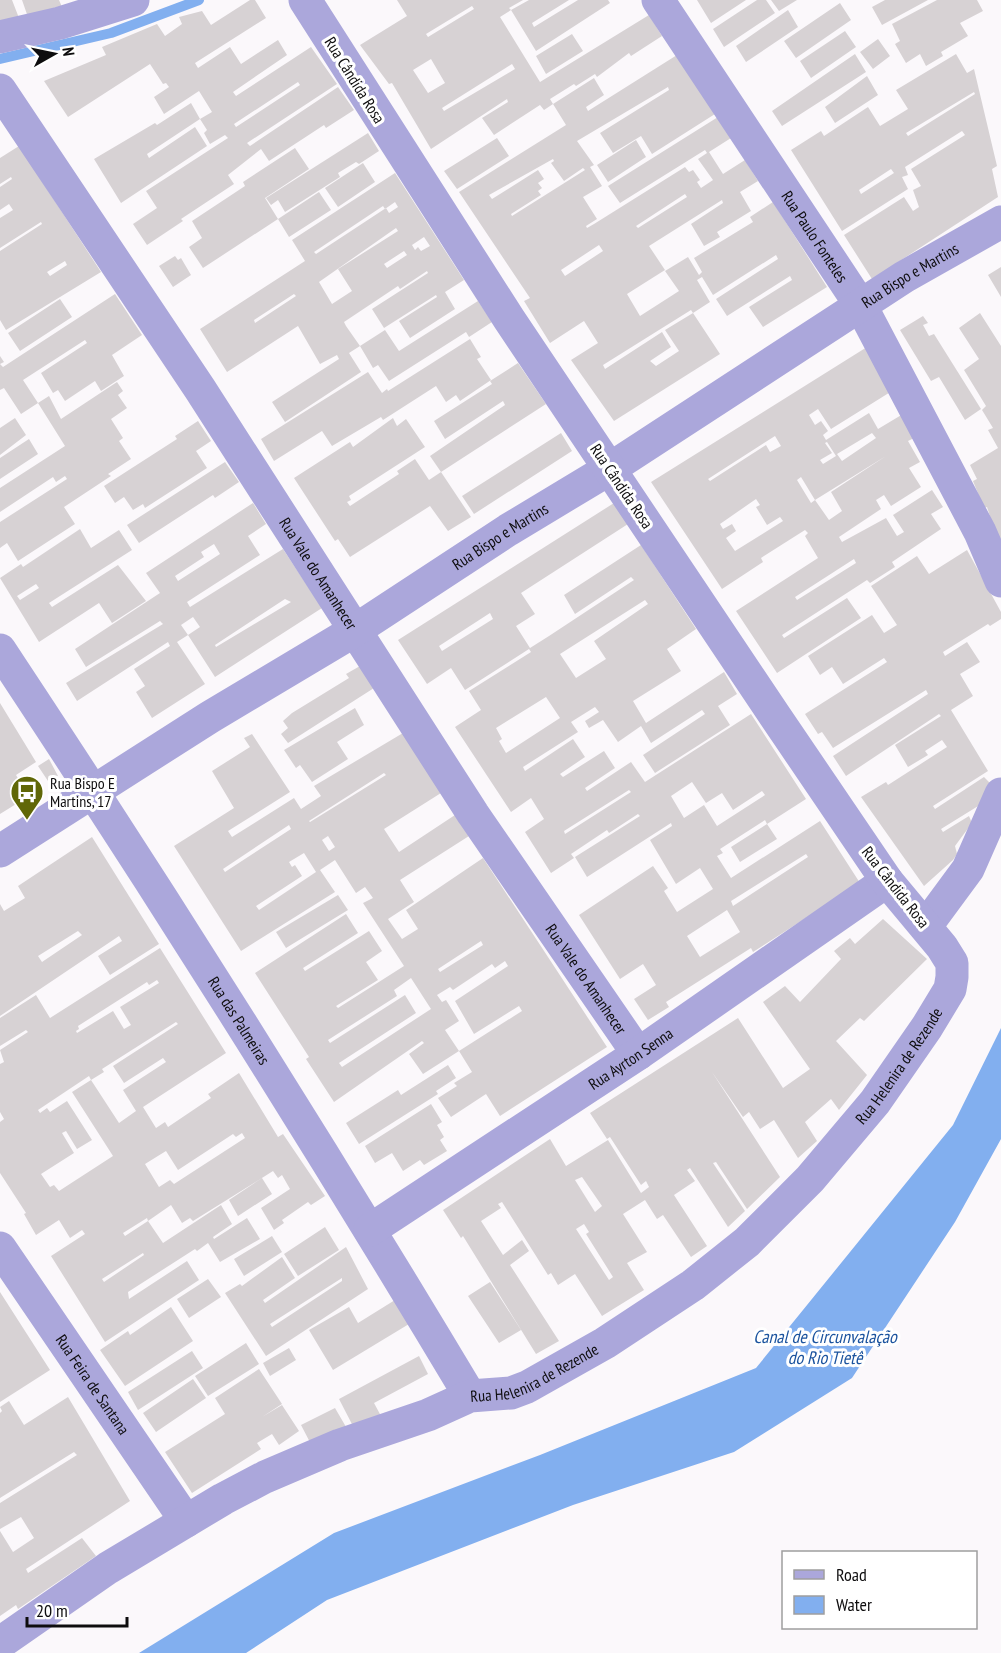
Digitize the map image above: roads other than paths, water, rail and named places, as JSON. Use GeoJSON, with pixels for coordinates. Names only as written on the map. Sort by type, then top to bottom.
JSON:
{"type":"FeatureCollection","features":[{"type":"Feature","properties":{"kind":"street"},"geometry":{"type":"LineString","coordinates":[[0,37],[60,23],[133,0]]}},
{"type":"Feature","properties":{"kind":"street","name":"Rua Cândida Rosa"},"geometry":{"type":"LineString","coordinates":[[304,0],[508,319],[611,468],[887,881],[926,926],[952,963]]}},
{"type":"Feature","properties":{"kind":"street","name":"Rua Paulo Fonteles"},"geometry":{"type":"LineString","coordinates":[[658,0],[861,306],[980,532],[1001,581]]}},
{"type":"Feature","properties":{"kind":"street","name":"Rua Vale do Amanhecer"},"geometry":{"type":"LineString","coordinates":[[0,90],[97,232],[531,902],[639,1054]]}},
{"type":"Feature","properties":{"kind":"street","name":"Rua Bispo e Martins"},"geometry":{"type":"LineString","coordinates":[[0,851],[210,717],[354,631],[508,530],[611,468],[904,277],[1001,222]]}},
{"type":"Feature","properties":{"kind":"street","name":"Rua das Palmeiras"},"geometry":{"type":"LineString","coordinates":[[0,650],[94,793],[370,1230],[470,1396]]}},
{"type":"Feature","properties":{"kind":"street"},"geometry":{"type":"LineString","coordinates":[[926,926],[968,869],[1001,794]]}},
{"type":"Feature","properties":{"kind":"street","name":"Rua Ayrton Senna"},"geometry":{"type":"LineString","coordinates":[[370,1230],[639,1054],[887,881]]}},
{"type":"Feature","properties":{"kind":"street","name":"Rua Helenira de Rezende"},"geometry":{"type":"LineString","coordinates":[[0,1643],[108,1568],[265,1477],[340,1445],[428,1415],[470,1396],[511,1393],[561,1370],[640,1322],[693,1286],[747,1242],[810,1179],[875,1102],[950,989],[952,963]]}},
{"type":"Feature","properties":{"kind":"street","name":"Rua Feira de Santana"},"geometry":{"type":"LineString","coordinates":[[0,1248],[186,1521]]}},
{"type":"Feature","properties":{"kind":"water","name":"Canal de Circunvalação do Rio Tietê"},"geometry":{"type":"Polygon","coordinates":[[[1001,1028],[1001,1139],[955,1222],[852,1378],[734,1452],[573,1505],[327,1600],[246,1653],[139,1653],[334,1533],[540,1455],[756,1368],[953,1125],[1001,1028]]]}},
{"type":"Feature","properties":{"kind":"waterway"},"geometry":{"type":"LineString","coordinates":[[0,59],[111,33],[199,0]]}},
{"type":"Feature","properties":{"kind":"place","name":"Rua Bispo E Martins, 17"},"geometry":{"type":"Point","coordinates":[27,821]}}]}
